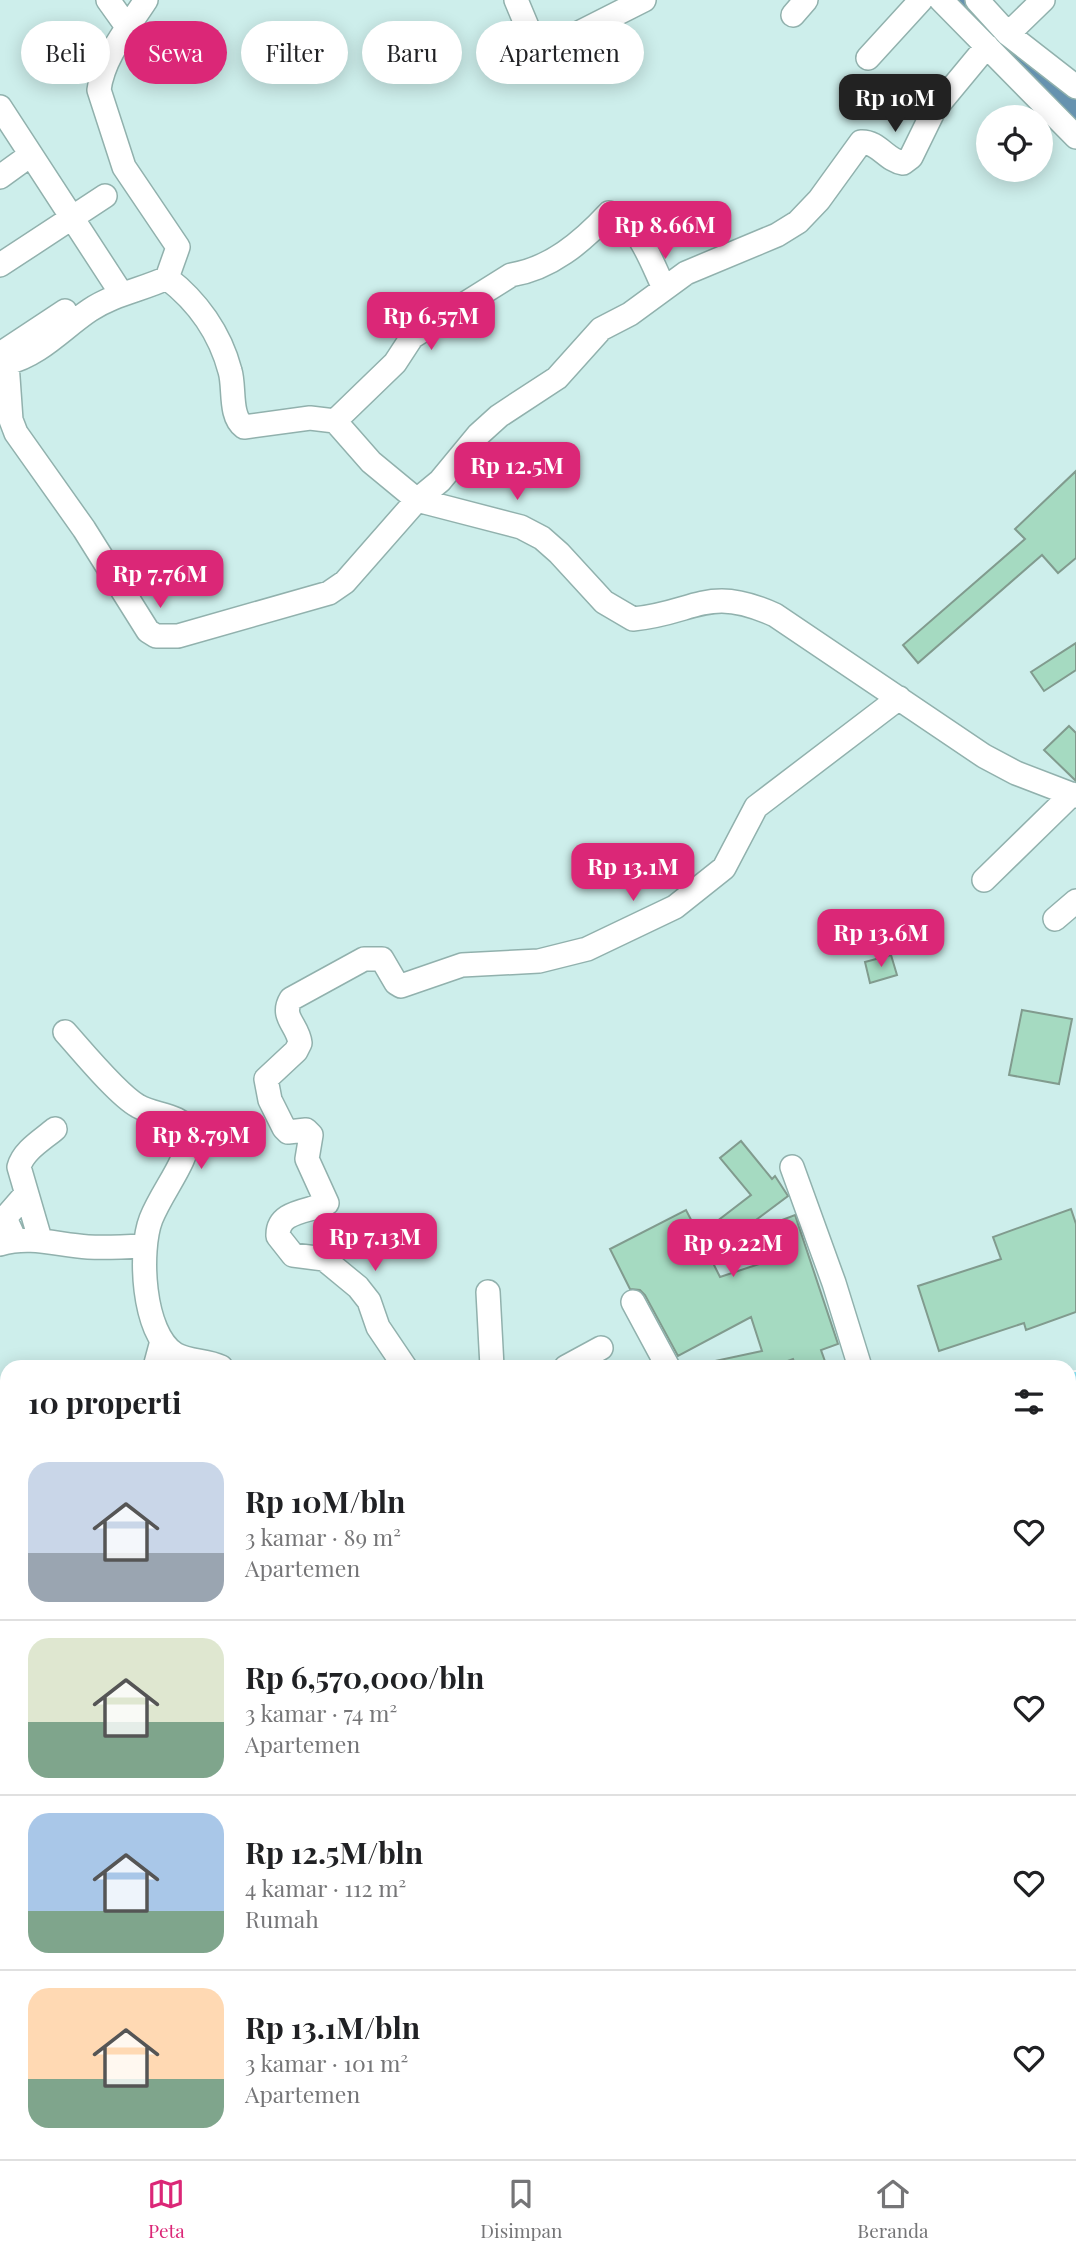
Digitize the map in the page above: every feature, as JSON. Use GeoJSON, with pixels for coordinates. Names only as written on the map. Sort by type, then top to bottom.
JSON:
{"type":"FeatureCollection","features":[{"type":"Feature","properties":{"kind":"street"},"geometry":{"type":"LineString","coordinates":[[108,0],[124,22]]}},
{"type":"Feature","properties":{"kind":"street"},"geometry":{"type":"LineString","coordinates":[[132,21],[146,0]]}},
{"type":"Feature","properties":{"kind":"street"},"geometry":{"type":"LineString","coordinates":[[516,0],[540,51],[619,5],[645,0]]}},
{"type":"Feature","properties":{"kind":"street"},"geometry":{"type":"LineString","coordinates":[[869,58],[921,0]]}},
{"type":"Feature","properties":{"kind":"street"},"geometry":{"type":"LineString","coordinates":[[941,0],[1076,137]]}},
{"type":"Feature","properties":{"kind":"street"},"geometry":{"type":"LineString","coordinates":[[977,0],[1009,34],[1076,87]]}},
{"type":"Feature","properties":{"kind":"street"},"geometry":{"type":"LineString","coordinates":[[1009,34],[1043,0]]}},
{"type":"Feature","properties":{"kind":"street"},"geometry":{"type":"LineString","coordinates":[[124,34],[110,56],[99,90],[124,167],[178,247],[167,278]]}},
{"type":"Feature","properties":{"kind":"street"},"geometry":{"type":"LineString","coordinates":[[984,880],[1074,795],[1016,773],[984,756],[775,615],[748,603],[726,599],[701,602],[632,619],[604,602],[550,546],[521,527],[417,500],[371,462],[335,421],[321,417],[248,428],[240,424],[231,372],[218,340],[187,294],[167,278],[117,287],[28,357],[2,359],[11,420],[16,433],[84,529],[143,625],[156,636],[178,635],[329,593],[360,568],[417,500],[440,481],[478,435],[499,416],[557,377],[601,329],[630,314],[687,273],[777,235],[798,222],[819,200],[861,142],[870,143],[896,162],[903,163],[911,157],[934,110],[987,46]]}},
{"type":"Feature","properties":{"kind":"street"},"geometry":{"type":"LineString","coordinates":[[0,107],[29,156],[117,287]]}},
{"type":"Feature","properties":{"kind":"street"},"geometry":{"type":"LineString","coordinates":[[0,177],[29,156]]}},
{"type":"Feature","properties":{"kind":"street"},"geometry":{"type":"LineString","coordinates":[[0,265],[105,196]]}},
{"type":"Feature","properties":{"kind":"street"},"geometry":{"type":"LineString","coordinates":[[335,421],[396,363],[412,337],[511,275],[528,273],[554,260],[609,213],[617,215],[634,232],[664,288]]}},
{"type":"Feature","properties":{"kind":"street"},"geometry":{"type":"LineString","coordinates":[[400,1360],[378,1327],[369,1301],[358,1287],[324,1259],[293,1255],[278,1236],[279,1226],[289,1216],[327,1203],[307,1159],[311,1135],[306,1130],[288,1132],[267,1092],[266,1079],[296,1051],[300,1043],[295,1028],[287,1019],[286,1007],[291,999],[364,959],[382,959],[401,986],[462,965],[539,961],[587,949],[675,907],[724,868],[756,807],[899,698]]}},
{"type":"Feature","properties":{"kind":"street"},"geometry":{"type":"LineString","coordinates":[[1055,919],[1076,901]]}},
{"type":"Feature","properties":{"kind":"street"},"geometry":{"type":"LineString","coordinates":[[65,1032],[128,1099],[148,1111],[178,1120],[190,1132],[182,1161],[152,1218],[143,1246],[147,1260],[148,1304],[155,1331],[162,1341],[183,1358],[191,1360]]}},
{"type":"Feature","properties":{"kind":"street"},"geometry":{"type":"LineString","coordinates":[[40,1239],[19,1167],[21,1159],[55,1129]]}},
{"type":"Feature","properties":{"kind":"street"},"geometry":{"type":"LineString","coordinates":[[792,1167],[834,1283],[858,1360]]}},
{"type":"Feature","properties":{"kind":"street"},"geometry":{"type":"LineString","coordinates":[[25,1195],[5,1218],[8,1242],[40,1239],[87,1247],[143,1246]]}},
{"type":"Feature","properties":{"kind":"street"},"geometry":{"type":"LineString","coordinates":[[488,1292],[492,1360]]}},
{"type":"Feature","properties":{"kind":"street"},"geometry":{"type":"LineString","coordinates":[[633,1302],[664,1360]]}},
{"type":"Feature","properties":{"kind":"street"},"geometry":{"type":"LineString","coordinates":[[157,1360],[162,1341]]}},
{"type":"Feature","properties":{"kind":"building"},"geometry":{"type":"Polygon","coordinates":[[[1076,471],[1076,558],[1058,573],[1042,555],[918,663],[903,645],[1025,539],[1015,529],[1076,471]]]}},
{"type":"Feature","properties":{"kind":"building"},"geometry":{"type":"Polygon","coordinates":[[[1076,643],[1076,670],[1044,691],[1031,672],[1076,643]]]}},
{"type":"Feature","properties":{"kind":"building"},"geometry":{"type":"Polygon","coordinates":[[[1069,726],[1076,733],[1076,781],[1044,750],[1069,726]]]}},
{"type":"Feature","properties":{"kind":"building"},"geometry":{"type":"Polygon","coordinates":[[[891,955],[897,975],[870,983],[865,962],[891,955]]]}},
{"type":"Feature","properties":{"kind":"building"},"geometry":{"type":"Polygon","coordinates":[[[1022,1010],[1072,1019],[1059,1084],[1009,1075],[1022,1010]]]}},
{"type":"Feature","properties":{"kind":"building"},"geometry":{"type":"Polygon","coordinates":[[[741,1141],[772,1179],[775,1176],[788,1196],[709,1255],[720,1277],[768,1261],[756,1230],[795,1215],[838,1344],[821,1350],[825,1360],[720,1360],[762,1351],[751,1317],[678,1356],[645,1295],[640,1290],[630,1289],[610,1249],[686,1210],[699,1235],[751,1195],[720,1158],[741,1141]]]}},
{"type":"Feature","properties":{"kind":"building"},"geometry":{"type":"Polygon","coordinates":[[[1071,1209],[1076,1224],[1076,1312],[1026,1330],[1024,1323],[939,1351],[918,1286],[1001,1259],[993,1237],[1071,1209]]]}},
{"type":"Feature","properties":{"kind":"waterway"},"geometry":{"type":"LineString","coordinates":[[960,0],[1076,113]]}}]}
